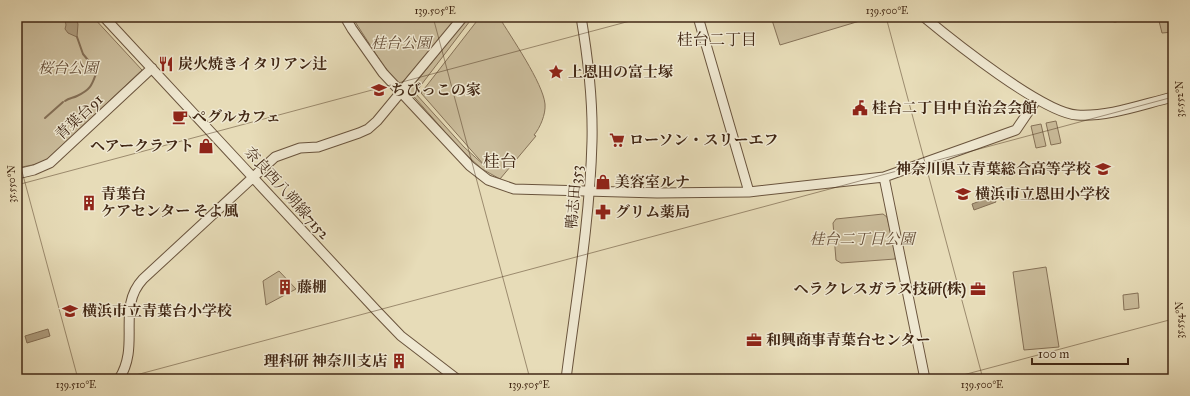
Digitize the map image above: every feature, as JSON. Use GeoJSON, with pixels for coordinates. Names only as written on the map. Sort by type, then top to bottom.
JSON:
{"type":"FeatureCollection","features":[{"type":"Feature","properties":{"kind":"street","name":"奈良西八朔線7152"},"geometry":{"type":"LineString","coordinates":[[104,17],[321,252],[401,336],[457,379]]}},
{"type":"Feature","properties":{"kind":"street"},"geometry":{"type":"LineString","coordinates":[[345,17],[375,63],[470,166],[488,180],[514,189],[586,190],[590,192],[749,192],[884,177],[1016,130],[1037,99]]}},
{"type":"Feature","properties":{"kind":"street"},"geometry":{"type":"LineString","coordinates":[[119,379],[128,358],[129,307],[135,287],[254,178],[274,157],[300,148],[318,147],[368,129],[377,121],[464,17]]}},
{"type":"Feature","properties":{"kind":"street","name":"鴨志田353"},"geometry":{"type":"LineString","coordinates":[[566,379],[590,192],[592,106],[588,55],[581,17]]}},
{"type":"Feature","properties":{"kind":"street"},"geometry":{"type":"LineString","coordinates":[[698,17],[749,192]]}},
{"type":"Feature","properties":{"kind":"street"},"geometry":{"type":"LineString","coordinates":[[924,17],[1037,99],[1059,111],[1076,115],[1091,115],[1173,97]]}},
{"type":"Feature","properties":{"kind":"street","name":"青葉台91"},"geometry":{"type":"LineString","coordinates":[[17,174],[34,170],[50,163],[152,68]]}},
{"type":"Feature","properties":{"kind":"street"},"geometry":{"type":"LineString","coordinates":[[884,177],[925,379]]}},
{"type":"Feature","properties":{"kind":"green space","name":"桜台公園"},"geometry":{"type":"Polygon","coordinates":[[[17,17],[93,17],[142,70],[42,163],[17,168],[17,17]]]}},
{"type":"Feature","properties":{"kind":"green space","name":"桂台公園"},"geometry":{"type":"Polygon","coordinates":[[[352,17],[459,17],[400,85],[383,65],[352,17]]]}},
{"type":"Feature","properties":{"kind":"green space"},"geometry":{"type":"Polygon","coordinates":[[[468,17],[473,17],[415,93],[464,147],[485,166],[421,93],[480,17],[499,17],[539,84],[545,104],[545,112],[542,121],[534,135],[536,136],[500,179],[482,169],[459,148],[409,91],[468,17]]]}},
{"type":"Feature","properties":{"kind":"green space"},"geometry":{"type":"Polygon","coordinates":[[[771,17],[873,17],[780,45],[771,17]]]}},
{"type":"Feature","properties":{"kind":"green space"},"geometry":{"type":"Polygon","coordinates":[[[1093,17],[1139,17],[1115,22],[1093,17]]]}},
{"type":"Feature","properties":{"kind":"green space"},"geometry":{"type":"Polygon","coordinates":[[[1158,17],[1173,17],[1173,32],[1162,33],[1158,17]]]}},
{"type":"Feature","properties":{"kind":"green space"},"geometry":{"type":"Polygon","coordinates":[[[1056,121],[1061,143],[1051,145],[1046,123],[1056,121]]]}},
{"type":"Feature","properties":{"kind":"green space"},"geometry":{"type":"Polygon","coordinates":[[[1041,124],[1046,146],[1036,148],[1031,126],[1041,124]]]}},
{"type":"Feature","properties":{"kind":"green space","name":"桂台二丁目公園"},"geometry":{"type":"Polygon","coordinates":[[[883,214],[887,217],[896,254],[895,259],[841,263],[836,260],[833,223],[836,219],[883,214]]]}},
{"type":"Feature","properties":{"kind":"green space"},"geometry":{"type":"Polygon","coordinates":[[[1046,267],[1059,347],[1024,350],[1013,272],[1046,267]]]}},
{"type":"Feature","properties":{"kind":"green space"},"geometry":{"type":"Polygon","coordinates":[[[279,271],[296,289],[266,305],[263,281],[279,271]]]}},
{"type":"Feature","properties":{"kind":"green space"},"geometry":{"type":"Polygon","coordinates":[[[1138,293],[1139,308],[1124,310],[1123,295],[1138,293]]]}},
{"type":"Feature","properties":{"kind":"shaded area"},"geometry":{"type":"Polygon","coordinates":[[[49,17],[75,17],[78,24],[77,37],[68,33],[65,29],[65,20],[49,17]]]}},
{"type":"Feature","properties":{"kind":"shaded area"},"geometry":{"type":"Polygon","coordinates":[[[993,196],[996,202],[974,210],[972,204],[993,196]]]}},
{"type":"Feature","properties":{"kind":"shaded area"},"geometry":{"type":"Polygon","coordinates":[[[48,329],[50,336],[27,343],[25,336],[48,329]]]}},
{"type":"Feature","properties":{"kind":"waterway"},"geometry":{"type":"LineString","coordinates":[[65,101],[86,91],[92,83],[97,71],[83,54],[77,37]]}},
{"type":"Feature","properties":{"kind":"waterway"},"geometry":{"type":"LineString","coordinates":[[45,118],[63,102]]}},
{"type":"Feature","properties":{"kind":"place","name":"炭火焼きイタリアン辻"},"geometry":{"type":"Point","coordinates":[166,64]}},
{"type":"Feature","properties":{"kind":"place","name":"上恩田の富士塚"},"geometry":{"type":"Point","coordinates":[556,72]}},
{"type":"Feature","properties":{"kind":"place","name":"ちびっこの家"},"geometry":{"type":"Point","coordinates":[379,90]}},
{"type":"Feature","properties":{"kind":"place","name":"桂台二丁目中自治会会館"},"geometry":{"type":"Point","coordinates":[860,108]}},
{"type":"Feature","properties":{"kind":"place","name":"ペグルカフェ"},"geometry":{"type":"Point","coordinates":[180,117]}},
{"type":"Feature","properties":{"kind":"place","name":"ローソン・スリーエフ"},"geometry":{"type":"Point","coordinates":[617,140]}},
{"type":"Feature","properties":{"kind":"place","name":"ヘアークラフト"},"geometry":{"type":"Point","coordinates":[206,146]}},
{"type":"Feature","properties":{"kind":"place","name":"神奈川県立青葉総合高等学校"},"geometry":{"type":"Point","coordinates":[1103,169]}},
{"type":"Feature","properties":{"kind":"place","name":"美容室ルナ"},"geometry":{"type":"Point","coordinates":[603,182]}},
{"type":"Feature","properties":{"kind":"place","name":"横浜市立恩田小学校"},"geometry":{"type":"Point","coordinates":[963,194]}},
{"type":"Feature","properties":{"kind":"place","name":"青葉台 ケアセンター そよ風"},"geometry":{"type":"Point","coordinates":[89,203]}},
{"type":"Feature","properties":{"kind":"place","name":"グリム薬局"},"geometry":{"type":"Point","coordinates":[603,212]}},
{"type":"Feature","properties":{"kind":"place","name":"藤棚"},"geometry":{"type":"Point","coordinates":[285,287]}},
{"type":"Feature","properties":{"kind":"place","name":"ヘラクレスガラス技研(株)"},"geometry":{"type":"Point","coordinates":[978,289]}},
{"type":"Feature","properties":{"kind":"place","name":"横浜市立青葉台小学校"},"geometry":{"type":"Point","coordinates":[70,311]}},
{"type":"Feature","properties":{"kind":"place","name":"和興商事青葉台センター"},"geometry":{"type":"Point","coordinates":[754,340]}},
{"type":"Feature","properties":{"kind":"place","name":"理科研 神奈川支店"},"geometry":{"type":"Point","coordinates":[399,361]}},
{"type":"Feature","properties":{"kind":"district","name":"桂台二丁目"},"geometry":{"type":"Point","coordinates":[717,39]}},
{"type":"Feature","properties":{"kind":"district","name":"桂台"},"geometry":{"type":"Point","coordinates":[500,161]}}]}
